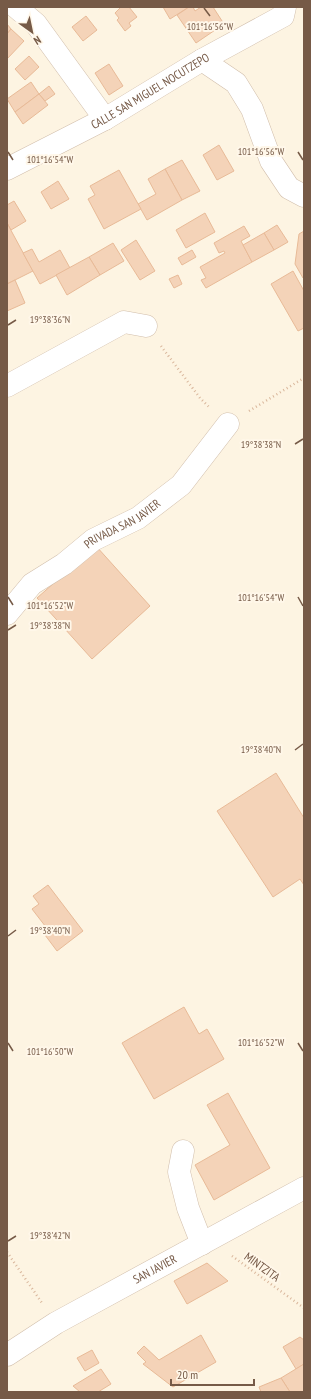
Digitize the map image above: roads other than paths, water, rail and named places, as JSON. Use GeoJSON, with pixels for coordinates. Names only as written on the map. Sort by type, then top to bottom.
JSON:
{"type":"FeatureCollection","features":[{"type":"Feature","properties":{"kind":"street"},"geometry":{"type":"LineString","coordinates":[[16,7],[36,24],[105,119]]}},
{"type":"Feature","properties":{"kind":"street","name":"CALLE SAN MIGUEL NOCUTZEPO"},"geometry":{"type":"LineString","coordinates":[[7,169],[105,119],[202,60],[284,16],[285,7]]}},
{"type":"Feature","properties":{"kind":"street"},"geometry":{"type":"LineString","coordinates":[[202,60],[236,83],[252,109],[271,161],[289,188],[303,196]]}},
{"type":"Feature","properties":{"kind":"street"},"geometry":{"type":"LineString","coordinates":[[7,386],[124,322],[146,326]]}},
{"type":"Feature","properties":{"kind":"street","name":"PRIVADA SAN JAVIER"},"geometry":{"type":"LineString","coordinates":[[7,614],[32,584],[64,564],[93,540],[138,518],[181,485],[228,424]]}},
{"type":"Feature","properties":{"kind":"street"},"geometry":{"type":"LineString","coordinates":[[183,1151],[179,1172],[188,1208],[205,1242]]}},
{"type":"Feature","properties":{"kind":"street","name":"SAN JAVIER"},"geometry":{"type":"LineString","coordinates":[[7,1355],[56,1323],[304,1188]]}}]}
